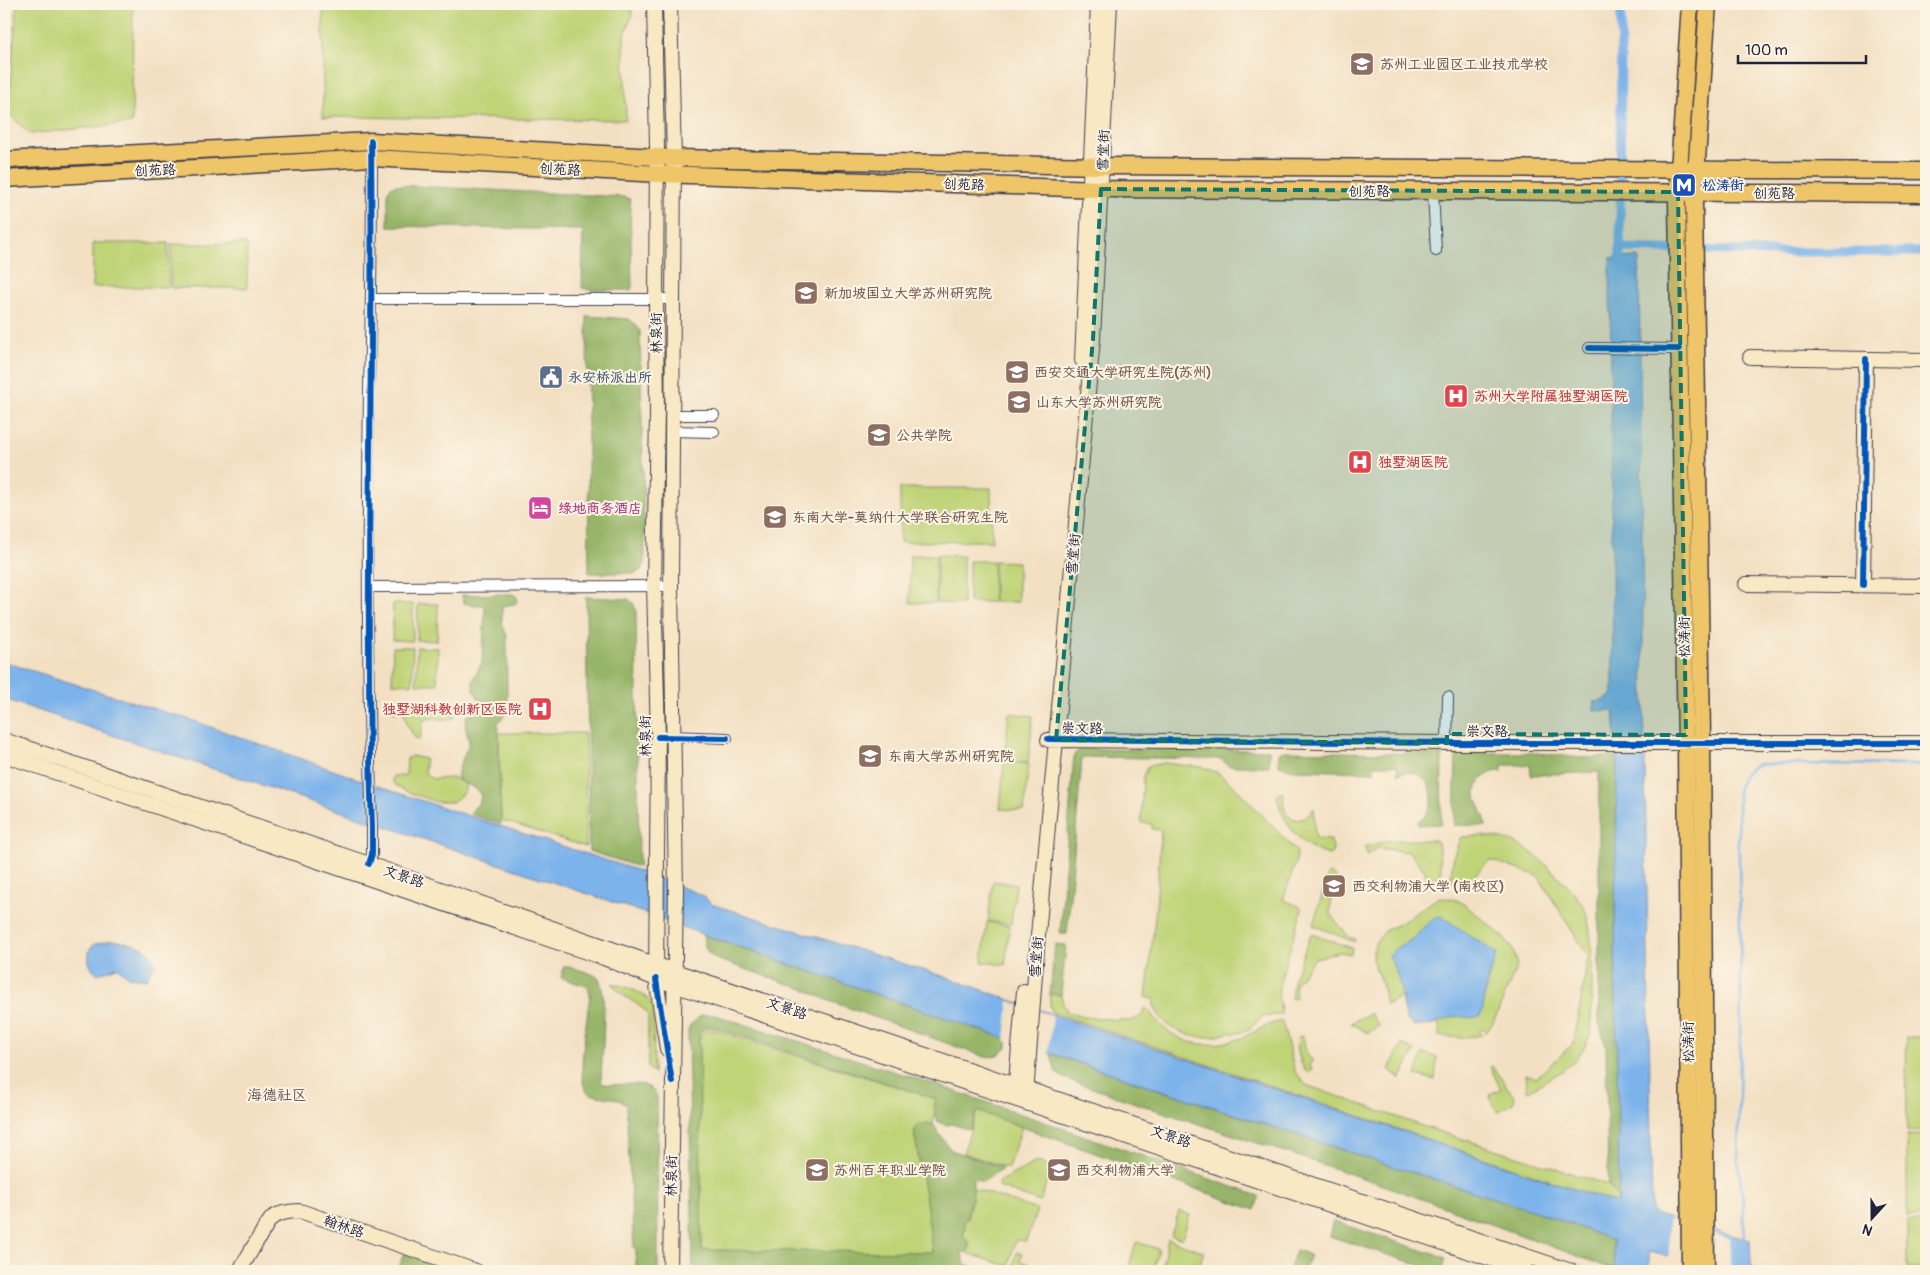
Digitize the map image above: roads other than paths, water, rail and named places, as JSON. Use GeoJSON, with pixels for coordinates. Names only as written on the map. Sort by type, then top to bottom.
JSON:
{"type":"FeatureCollection","features":[{"type":"Feature","properties":{"kind":"main road","name":"林泉街"},"geometry":{"type":"LineString","coordinates":[[654,4],[657,156],[657,420],[654,585],[658,737],[656,979],[672,1082]]}},
{"type":"Feature","properties":{"kind":"main road","name":"林泉街"},"geometry":{"type":"LineString","coordinates":[[670,4],[674,158],[671,586],[676,890],[676,986],[672,1082],[670,1271]]}},
{"type":"Feature","properties":{"kind":"main road","name":"雪堂街"},"geometry":{"type":"LineString","coordinates":[[1020,1101],[1052,736],[1095,189],[1098,4]]}},
{"type":"Feature","properties":{"kind":"main road","name":"雪堂街"},"geometry":{"type":"LineString","coordinates":[[1096,166],[1110,4]]}},
{"type":"Feature","properties":{"kind":"main road","name":"松涛街"},"geometry":{"type":"LineString","coordinates":[[1690,4],[1677,230],[1679,349],[1694,739],[1706,1271]]}},
{"type":"Feature","properties":{"kind":"main road","name":"松涛街"},"geometry":{"type":"LineString","coordinates":[[1690,1271],[1694,739],[1694,230],[1696,170],[1708,4]]}},
{"type":"Feature","properties":{"kind":"main road","name":"创苑路"},"geometry":{"type":"LineString","coordinates":[[4,160],[371,141],[674,158],[1096,166],[1926,171]]}},
{"type":"Feature","properties":{"kind":"main road","name":"创苑路"},"geometry":{"type":"LineString","coordinates":[[4,179],[372,158],[674,175],[1095,189],[1926,194]]}},
{"type":"Feature","properties":{"kind":"main road"},"geometry":{"type":"LineString","coordinates":[[1750,357],[1926,360]]}},
{"type":"Feature","properties":{"kind":"main road"},"geometry":{"type":"LineString","coordinates":[[1863,586],[1866,359]]}},
{"type":"Feature","properties":{"kind":"main road"},"geometry":{"type":"LineString","coordinates":[[1746,584],[1926,586]]}},
{"type":"Feature","properties":{"kind":"main road","name":"崇文路"},"geometry":{"type":"LineString","coordinates":[[1052,736],[1447,734],[1612,739],[1926,743]]}},
{"type":"Feature","properties":{"kind":"main road","name":"崇文路"},"geometry":{"type":"LineString","coordinates":[[1694,739],[1926,734]]}},
{"type":"Feature","properties":{"kind":"main road","name":"文景路"},"geometry":{"type":"LineString","coordinates":[[4,740],[676,971],[1571,1271]]}},
{"type":"Feature","properties":{"kind":"main road","name":"文景路"},"geometry":{"type":"LineString","coordinates":[[4,755],[595,955],[676,986],[1527,1271]]}},
{"type":"Feature","properties":{"kind":"main road","name":"翰林路"},"geometry":{"type":"LineString","coordinates":[[239,1271],[271,1218],[284,1212],[300,1211],[476,1271]]}},
{"type":"Feature","properties":{"kind":"street"},"geometry":{"type":"LineString","coordinates":[[369,864],[372,854],[368,587],[369,393],[372,299],[371,141]]}},
{"type":"Feature","properties":{"kind":"street"},"geometry":{"type":"LineString","coordinates":[[1433,192],[1436,251]]}},
{"type":"Feature","properties":{"kind":"street"},"geometry":{"type":"LineString","coordinates":[[372,299],[672,299]]}},
{"type":"Feature","properties":{"kind":"street"},"geometry":{"type":"LineString","coordinates":[[1590,348],[1679,349]]}},
{"type":"Feature","properties":{"kind":"street"},"geometry":{"type":"LineString","coordinates":[[672,415],[714,416]]}},
{"type":"Feature","properties":{"kind":"street"},"geometry":{"type":"LineString","coordinates":[[672,431],[714,432]]}},
{"type":"Feature","properties":{"kind":"street"},"geometry":{"type":"LineString","coordinates":[[368,587],[671,586]]}},
{"type":"Feature","properties":{"kind":"street"},"geometry":{"type":"LineString","coordinates":[[1447,734],[1448,700]]}},
{"type":"Feature","properties":{"kind":"street"},"geometry":{"type":"LineString","coordinates":[[658,737],[727,738]]}},
{"type":"Feature","properties":{"kind":"water"},"geometry":{"type":"Polygon","coordinates":[[[1639,257],[1652,1210],[1657,1215],[1750,1240],[1751,1264],[1755,1271],[1703,1271],[1666,1256],[1649,1252],[1649,1271],[1615,1271],[1613,1240],[1541,1213],[1367,1158],[977,1029],[633,909],[4,699],[4,662],[194,721],[395,792],[642,872],[704,896],[711,904],[949,978],[1610,1201],[1618,1202],[1615,933],[1617,759],[1614,711],[1594,711],[1594,702],[1605,700],[1613,693],[1610,258],[1639,257]]]}},
{"type":"Feature","properties":{"kind":"water"},"geometry":{"type":"Polygon","coordinates":[[[1441,916],[1497,954],[1490,973],[1480,1016],[1473,1018],[1454,1017],[1431,1024],[1416,1026],[1407,1020],[1405,1015],[1399,981],[1389,956],[1397,948],[1416,936],[1432,919],[1441,916]]]}},
{"type":"Feature","properties":{"kind":"water"},"geometry":{"type":"Polygon","coordinates":[[[112,940],[138,946],[149,952],[155,964],[146,979],[129,977],[117,967],[98,974],[92,969],[89,959],[90,948],[95,944],[112,940]]]}},
{"type":"Feature","properties":{"kind":"waterway"},"geometry":{"type":"LineString","coordinates":[[1620,269],[1621,4]]}},
{"type":"Feature","properties":{"kind":"waterway"},"geometry":{"type":"LineString","coordinates":[[1619,248],[1774,252],[1926,252]]}},
{"type":"Feature","properties":{"kind":"waterway"},"geometry":{"type":"LineString","coordinates":[[1744,1241],[1743,1202],[1738,1160],[1741,989],[1738,792],[1743,775],[1757,764],[1926,765]]}},
{"type":"Feature","properties":{"kind":"place","name":"苏州工业园区工业技术学校"},"geometry":{"type":"Point","coordinates":[1362,64]}},
{"type":"Feature","properties":{"kind":"place","name":"松涛街"},"geometry":{"type":"Point","coordinates":[1684,185]}},
{"type":"Feature","properties":{"kind":"place","name":"新加坡国立大学苏州研究院"},"geometry":{"type":"Point","coordinates":[806,293]}},
{"type":"Feature","properties":{"kind":"place","name":"西安交通大学研究生院(苏州)"},"geometry":{"type":"Point","coordinates":[1017,372]}},
{"type":"Feature","properties":{"kind":"place","name":"永安桥派出所"},"geometry":{"type":"Point","coordinates":[551,377]}},
{"type":"Feature","properties":{"kind":"place","name":"苏州大学附属独墅湖医院"},"geometry":{"type":"Point","coordinates":[1456,396]}},
{"type":"Feature","properties":{"kind":"place","name":"山东大学苏州研究院"},"geometry":{"type":"Point","coordinates":[1019,402]}},
{"type":"Feature","properties":{"kind":"place","name":"公共学院"},"geometry":{"type":"Point","coordinates":[879,435]}},
{"type":"Feature","properties":{"kind":"place","name":"独墅湖医院"},"geometry":{"type":"Point","coordinates":[1360,462]}},
{"type":"Feature","properties":{"kind":"place","name":"绿地商务酒店"},"geometry":{"type":"Point","coordinates":[540,508]}},
{"type":"Feature","properties":{"kind":"place","name":"东南大学-莫纳什大学联合研究生院"},"geometry":{"type":"Point","coordinates":[775,517]}},
{"type":"Feature","properties":{"kind":"place","name":"独墅湖科教创新区医院"},"geometry":{"type":"Point","coordinates":[540,709]}},
{"type":"Feature","properties":{"kind":"place","name":"东南大学苏州研究院"},"geometry":{"type":"Point","coordinates":[870,756]}},
{"type":"Feature","properties":{"kind":"place","name":"西交利物浦大学 (南校区)"},"geometry":{"type":"Point","coordinates":[1334,886]}},
{"type":"Feature","properties":{"kind":"place","name":"苏州百年职业学院"},"geometry":{"type":"Point","coordinates":[817,1170]}},
{"type":"Feature","properties":{"kind":"place","name":"西交利物浦大学"},"geometry":{"type":"Point","coordinates":[1059,1170]}},
{"type":"Feature","properties":{"kind":"district","name":"海德社区"},"geometry":{"type":"Point","coordinates":[277,1095]}}]}
